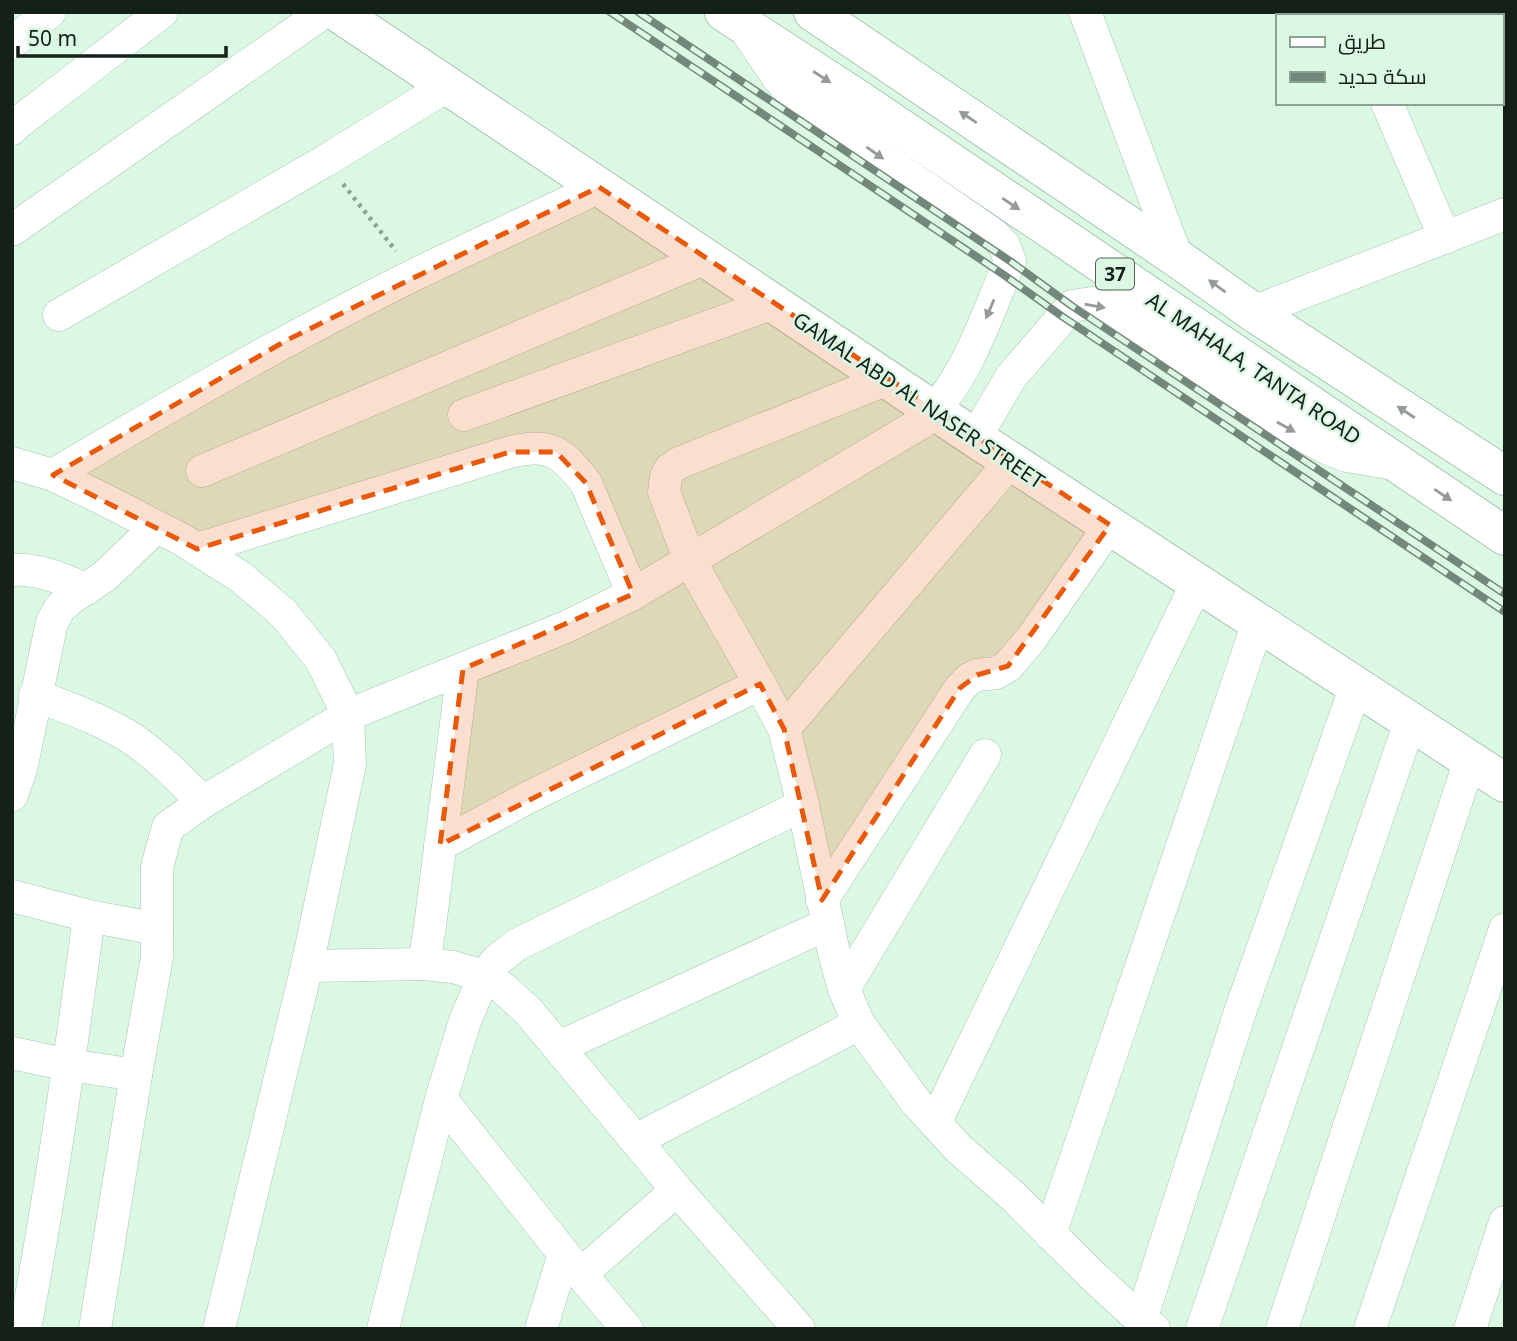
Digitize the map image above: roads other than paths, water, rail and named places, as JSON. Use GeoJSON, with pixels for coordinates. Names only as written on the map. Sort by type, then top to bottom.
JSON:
{"type":"FeatureCollection","features":[{"type":"Feature","properties":{"kind":"main road","name":"GAMAL ABD AL NASER STREET"},"geometry":{"type":"LineString","coordinates":[[337,12],[888,379],[941,401],[980,428],[1011,461],[1505,783]]}},
{"type":"Feature","properties":{"kind":"main road","name":"37"},"geometry":{"type":"LineString","coordinates":[[813,12],[1253,312],[1505,475]]}},
{"type":"Feature","properties":{"kind":"main road","name":"AL MAHALA, TANTA ROAD"},"geometry":{"type":"LineString","coordinates":[[732,17],[1505,536]]}},
{"type":"Feature","properties":{"kind":"street"},"geometry":{"type":"LineString","coordinates":[[12,43],[50,12]]}},
{"type":"Feature","properties":{"kind":"street"},"geometry":{"type":"LineString","coordinates":[[12,129],[162,12]]}},
{"type":"Feature","properties":{"kind":"street"},"geometry":{"type":"LineString","coordinates":[[12,230],[324,12]]}},
{"type":"Feature","properties":{"kind":"street"},"geometry":{"type":"LineString","coordinates":[[1085,12],[1177,258]]}},
{"type":"Feature","properties":{"kind":"street"},"geometry":{"type":"LineString","coordinates":[[95,1329],[157,957],[157,867],[168,827],[202,802],[348,715],[566,627],[633,594],[690,561],[921,422],[941,401],[972,352],[1010,261],[1004,245],[994,235],[793,94],[732,17]]}},
{"type":"Feature","properties":{"kind":"street"},"geometry":{"type":"LineString","coordinates":[[60,315],[325,161],[447,86]]}},
{"type":"Feature","properties":{"kind":"street"},"geometry":{"type":"LineString","coordinates":[[1388,105],[1445,238]]}},
{"type":"Feature","properties":{"kind":"street"},"geometry":{"type":"LineString","coordinates":[[53,475],[242,365],[415,275],[598,187]]}},
{"type":"Feature","properties":{"kind":"street"},"geometry":{"type":"LineString","coordinates":[[1253,312],[1505,215]]}},
{"type":"Feature","properties":{"kind":"street"},"geometry":{"type":"LineString","coordinates":[[202,471],[706,258]]}},
{"type":"Feature","properties":{"kind":"street"},"geometry":{"type":"LineString","coordinates":[[464,415],[774,303]]}},
{"type":"Feature","properties":{"kind":"street"},"geometry":{"type":"LineString","coordinates":[[980,428],[1011,377],[1072,306],[1091,303],[1105,307],[1277,421],[1324,447],[1347,456],[1396,464]]}},
{"type":"Feature","properties":{"kind":"street"},"geometry":{"type":"LineString","coordinates":[[888,379],[679,463],[666,477],[664,492],[690,561],[784,729],[834,953],[844,989],[859,1024],[916,1102],[959,1149],[1014,1196],[1050,1234],[1148,1324],[1241,1009],[1356,686]]}},
{"type":"Feature","properties":{"kind":"street"},"geometry":{"type":"LineString","coordinates":[[197,550],[510,452],[538,449],[556,452],[586,483],[633,594]]}},
{"type":"Feature","properties":{"kind":"street"},"geometry":{"type":"LineString","coordinates":[[784,729],[1011,461]]}},
{"type":"Feature","properties":{"kind":"street"},"geometry":{"type":"LineString","coordinates":[[12,463],[53,475],[99,497],[181,539],[242,578],[284,614],[321,660],[348,715],[350,764],[307,966],[219,1329]]}},
{"type":"Feature","properties":{"kind":"street"},"geometry":{"type":"LineString","coordinates":[[559,1047],[825,912],[960,688],[977,675],[996,673],[1008,666],[1031,639],[1110,526]]}},
{"type":"Feature","properties":{"kind":"street"},"geometry":{"type":"LineString","coordinates":[[12,795],[52,622],[70,599],[105,576],[156,527]]}},
{"type":"Feature","properties":{"kind":"street"},"geometry":{"type":"LineString","coordinates":[[12,570],[27,569],[50,574],[86,589]]}},
{"type":"Feature","properties":{"kind":"street"},"geometry":{"type":"LineString","coordinates":[[935,1123],[1198,583]]}},
{"type":"Feature","properties":{"kind":"street"},"geometry":{"type":"LineString","coordinates":[[1050,1234],[1258,623]]}},
{"type":"Feature","properties":{"kind":"street"},"geometry":{"type":"LineString","coordinates":[[424,964],[463,669]]}},
{"type":"Feature","properties":{"kind":"street"},"geometry":{"type":"LineString","coordinates":[[440,845],[527,798],[760,684]]}},
{"type":"Feature","properties":{"kind":"street"},"geometry":{"type":"LineString","coordinates":[[35,695],[101,721],[133,740],[165,765],[202,802]]}},
{"type":"Feature","properties":{"kind":"street"},"geometry":{"type":"LineString","coordinates":[[1202,1329],[1410,722]]}},
{"type":"Feature","properties":{"kind":"street"},"geometry":{"type":"LineString","coordinates":[[844,989],[985,755]]}},
{"type":"Feature","properties":{"kind":"street"},"geometry":{"type":"LineString","coordinates":[[1282,1329],[1469,760]]}},
{"type":"Feature","properties":{"kind":"street"},"geometry":{"type":"LineString","coordinates":[[383,1329],[441,1099],[465,1021],[484,976],[497,960],[518,944],[803,806]]}},
{"type":"Feature","properties":{"kind":"street"},"geometry":{"type":"LineString","coordinates":[[12,896],[89,916],[157,929]]}},
{"type":"Feature","properties":{"kind":"street"},"geometry":{"type":"LineString","coordinates":[[25,1329],[52,1178],[89,916]]}},
{"type":"Feature","properties":{"kind":"street"},"geometry":{"type":"LineString","coordinates":[[1370,1329],[1505,929]]}},
{"type":"Feature","properties":{"kind":"street"},"geometry":{"type":"LineString","coordinates":[[307,966],[424,964],[453,967],[484,976],[503,988],[529,1012],[677,1190],[799,1329]]}},
{"type":"Feature","properties":{"kind":"street"},"geometry":{"type":"LineString","coordinates":[[636,1140],[859,1024]]}},
{"type":"Feature","properties":{"kind":"street"},"geometry":{"type":"LineString","coordinates":[[12,1053],[136,1075]]}},
{"type":"Feature","properties":{"kind":"street"},"geometry":{"type":"LineString","coordinates":[[441,1099],[627,1329]]}},
{"type":"Feature","properties":{"kind":"street"},"geometry":{"type":"LineString","coordinates":[[541,1329],[572,1264],[677,1190]]}},
{"type":"Feature","properties":{"kind":"street"},"geometry":{"type":"LineString","coordinates":[[1469,1329],[1505,1222]]}},
{"type":"Feature","properties":{"kind":"railway"},"geometry":{"type":"LineString","coordinates":[[610,12],[1505,612]]}},
{"type":"Feature","properties":{"kind":"railway"},"geometry":{"type":"LineString","coordinates":[[638,12],[1010,261],[1072,306],[1505,594]]}}]}
